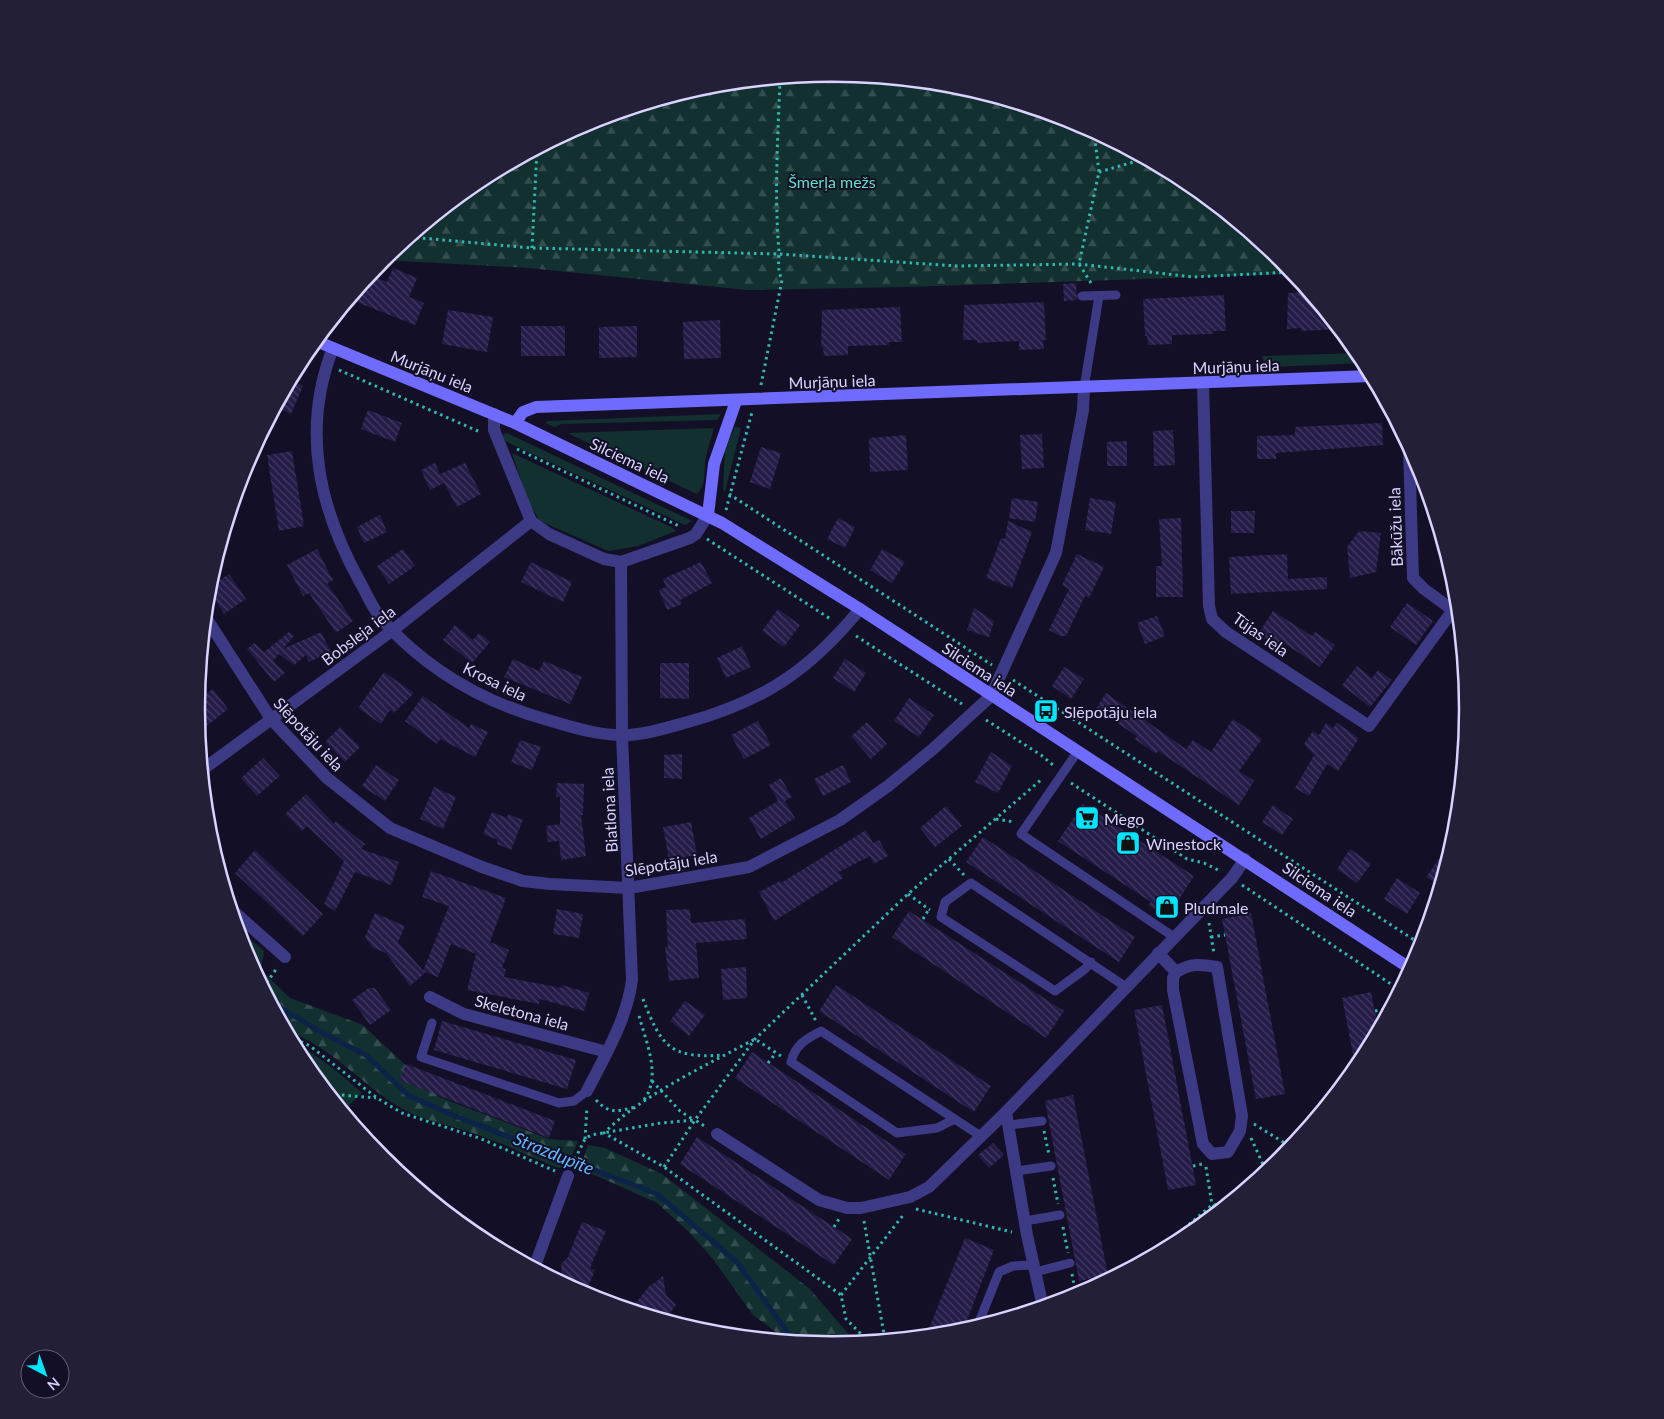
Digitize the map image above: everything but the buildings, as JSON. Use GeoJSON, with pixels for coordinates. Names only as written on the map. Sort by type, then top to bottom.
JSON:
{"type":"FeatureCollection","features":[{"type":"Feature","properties":{"kind":"street","name":"Murjāņu iela"},"geometry":{"type":"LineString","coordinates":[[323,344],[515,423],[523,412],[536,407],[1204,384],[1363,376]]}},
{"type":"Feature","properties":{"kind":"street","name":"Krosa iela"},"geometry":{"type":"LineString","coordinates":[[333,348],[321,385],[317,425],[318,459],[324,500],[336,536],[358,579],[383,621],[441,672],[500,704],[595,734],[649,733],[724,712],[755,698],[785,681],[812,661],[860,609]]}},
{"type":"Feature","properties":{"kind":"street","name":"Tūjas iela"},"geometry":{"type":"LineString","coordinates":[[1204,384],[1209,606],[1212,620],[1226,632],[1369,726],[1452,617]]}},
{"type":"Feature","properties":{"kind":"street","name":"Slēpotāju iela"},"geometry":{"type":"LineString","coordinates":[[211,624],[271,719],[327,778],[390,828],[482,867],[523,881],[605,888],[629,888],[748,868],[840,820],[888,786],[975,713],[991,696],[1056,553],[1083,410],[1084,388]]}},
{"type":"Feature","properties":{"kind":"street"},"geometry":{"type":"LineString","coordinates":[[494,414],[494,430],[530,521],[549,534],[588,552],[604,559],[621,562],[696,534],[708,515],[714,464],[736,400]]}},
{"type":"Feature","properties":{"kind":"street","name":"Silciema iela"},"geometry":{"type":"LineString","coordinates":[[515,423],[722,523],[860,609],[991,696],[1246,859],[1404,964]]}},
{"type":"Feature","properties":{"kind":"street","name":"Bākūžu iela"},"geometry":{"type":"LineString","coordinates":[[1410,467],[1413,578],[1451,608]]}},
{"type":"Feature","properties":{"kind":"street","name":"Bobsleja iela"},"geometry":{"type":"LineString","coordinates":[[207,766],[393,630],[530,521]]}},
{"type":"Feature","properties":{"kind":"street","name":"Biatlona iela"},"geometry":{"type":"LineString","coordinates":[[587,1091],[636,999],[632,980],[622,735],[621,562]]}},
{"type":"Feature","properties":{"kind":"street"},"geometry":{"type":"LineString","coordinates":[[717,1134],[819,1200],[846,1208],[861,1208],[910,1198],[929,1187],[982,1137],[1232,878],[1246,859]]}},
{"type":"Feature","properties":{"kind":"street"},"geometry":{"type":"LineString","coordinates":[[241,918],[284,957]]}},
{"type":"Feature","properties":{"kind":"street"},"geometry":{"type":"LineString","coordinates":[[1158,954],[1176,972]]}},
{"type":"Feature","properties":{"kind":"street"},"geometry":{"type":"LineString","coordinates":[[1198,963],[1217,967],[1242,1116],[1240,1131],[1228,1152],[1212,1154],[1203,1144],[1174,990],[1173,978],[1176,972],[1187,965],[1198,963]]}},
{"type":"Feature","properties":{"kind":"street","name":"Skeletona iela"},"geometry":{"type":"LineString","coordinates":[[430,997],[464,1014],[607,1052]]}},
{"type":"Feature","properties":{"kind":"street"},"geometry":{"type":"LineString","coordinates":[[1006,1112],[1027,1235],[1041,1300]]}},
{"type":"Feature","properties":{"kind":"street"},"geometry":{"type":"LineString","coordinates":[[536,1262],[569,1172]]}},
{"type":"Feature","properties":{"kind":"lane"},"geometry":{"type":"LineString","coordinates":[[1082,296],[1116,294]]}},
{"type":"Feature","properties":{"kind":"lane"},"geometry":{"type":"LineString","coordinates":[[1084,388],[1098,296]]}},
{"type":"Feature","properties":{"kind":"lane"},"geometry":{"type":"LineString","coordinates":[[1078,752],[1022,834],[1174,937]]}},
{"type":"Feature","properties":{"kind":"lane"},"geometry":{"type":"LineString","coordinates":[[1091,962],[1085,970],[1054,991],[941,917],[945,902],[971,883],[1091,962],[1126,987]]}},
{"type":"Feature","properties":{"kind":"lane"},"geometry":{"type":"LineString","coordinates":[[432,1022],[421,1057],[559,1103],[574,1101],[587,1091]]}},
{"type":"Feature","properties":{"kind":"lane"},"geometry":{"type":"LineString","coordinates":[[955,1119],[937,1128],[897,1133],[791,1062],[793,1052],[803,1040],[821,1031],[955,1119],[982,1137]]}},
{"type":"Feature","properties":{"kind":"lane"},"geometry":{"type":"LineString","coordinates":[[1009,1126],[1042,1121]]}},
{"type":"Feature","properties":{"kind":"lane"},"geometry":{"type":"LineString","coordinates":[[1016,1170],[1051,1166]]}},
{"type":"Feature","properties":{"kind":"lane"},"geometry":{"type":"LineString","coordinates":[[1025,1222],[1060,1215]]}},
{"type":"Feature","properties":{"kind":"lane"},"geometry":{"type":"LineString","coordinates":[[981,1318],[999,1272],[1012,1266],[1034,1268],[1070,1263]]}},
{"type":"Feature","properties":{"kind":"path"},"geometry":{"type":"LineString","coordinates":[[722,523],[763,378],[782,280],[777,271],[779,254],[775,211],[780,85]]}},
{"type":"Feature","properties":{"kind":"path"},"geometry":{"type":"LineString","coordinates":[[1095,141],[1099,172],[1079,264],[1098,296]]}},
{"type":"Feature","properties":{"kind":"path"},"geometry":{"type":"LineString","coordinates":[[532,248],[537,157]]}},
{"type":"Feature","properties":{"kind":"path"},"geometry":{"type":"LineString","coordinates":[[1099,172],[1136,161]]}},
{"type":"Feature","properties":{"kind":"path"},"geometry":{"type":"LineString","coordinates":[[419,238],[532,248],[779,254],[957,266],[1079,264],[1194,278],[1281,273]]}},
{"type":"Feature","properties":{"kind":"path"},"geometry":{"type":"LineString","coordinates":[[312,359],[498,439],[713,542],[1041,755],[1051,762],[1061,777],[1187,859],[1204,862],[1232,878],[1394,986]]}},
{"type":"Feature","properties":{"kind":"path"},"geometry":{"type":"LineString","coordinates":[[729,494],[1415,940]]}},
{"type":"Feature","properties":{"kind":"path"},"geometry":{"type":"LineString","coordinates":[[664,1167],[694,1120],[755,1039],[908,894],[1054,769]]}},
{"type":"Feature","properties":{"kind":"path"},"geometry":{"type":"LineString","coordinates":[[995,819],[1028,824]]}},
{"type":"Feature","properties":{"kind":"path"},"geometry":{"type":"LineString","coordinates":[[948,859],[971,883]]}},
{"type":"Feature","properties":{"kind":"path"},"geometry":{"type":"LineString","coordinates":[[908,894],[941,917]]}},
{"type":"Feature","properties":{"kind":"path"},"geometry":{"type":"LineString","coordinates":[[1206,905],[1217,967]]}},
{"type":"Feature","properties":{"kind":"path"},"geometry":{"type":"LineString","coordinates":[[923,919],[929,909]]}},
{"type":"Feature","properties":{"kind":"path"},"geometry":{"type":"LineString","coordinates":[[1211,937],[1224,935]]}},
{"type":"Feature","properties":{"kind":"path"},"geometry":{"type":"LineString","coordinates":[[267,981],[284,957]]}},
{"type":"Feature","properties":{"kind":"path"},"geometry":{"type":"LineString","coordinates":[[802,995],[821,1031]]}},
{"type":"Feature","properties":{"kind":"path"},"geometry":{"type":"LineString","coordinates":[[636,999],[665,1044],[680,1053],[700,1057],[726,1054]]}},
{"type":"Feature","properties":{"kind":"path"},"geometry":{"type":"LineString","coordinates":[[587,1091],[605,1109],[616,1111],[638,1107],[649,1094],[652,1081],[650,1057],[638,1014],[636,999]]}},
{"type":"Feature","properties":{"kind":"path"},"geometry":{"type":"LineString","coordinates":[[1375,1011],[1381,1011]]}},
{"type":"Feature","properties":{"kind":"path"},"geometry":{"type":"LineString","coordinates":[[755,1039],[791,1062]]}},
{"type":"Feature","properties":{"kind":"path"},"geometry":{"type":"LineString","coordinates":[[604,1133],[662,1091],[755,1039]]}},
{"type":"Feature","properties":{"kind":"path"},"geometry":{"type":"LineString","coordinates":[[301,1042],[310,1046],[377,1098],[402,1113],[479,1138],[569,1172],[585,1139],[587,1091]]}},
{"type":"Feature","properties":{"kind":"path"},"geometry":{"type":"LineString","coordinates":[[768,1062],[776,1052]]}},
{"type":"Feature","properties":{"kind":"path"},"geometry":{"type":"LineString","coordinates":[[652,1081],[680,1111],[717,1134]]}},
{"type":"Feature","properties":{"kind":"path"},"geometry":{"type":"LineString","coordinates":[[338,1095],[377,1098]]}},
{"type":"Feature","properties":{"kind":"path"},"geometry":{"type":"LineString","coordinates":[[1242,1116],[1284,1143]]}},
{"type":"Feature","properties":{"kind":"path"},"geometry":{"type":"LineString","coordinates":[[1242,1116],[1263,1164]]}},
{"type":"Feature","properties":{"kind":"path"},"geometry":{"type":"LineString","coordinates":[[585,1139],[591,1135],[694,1120]]}},
{"type":"Feature","properties":{"kind":"path"},"geometry":{"type":"LineString","coordinates":[[1042,1121],[1075,1288]]}},
{"type":"Feature","properties":{"kind":"path"},"geometry":{"type":"LineString","coordinates":[[604,1133],[664,1167],[841,1296],[846,1319],[862,1335]]}},
{"type":"Feature","properties":{"kind":"path"},"geometry":{"type":"LineString","coordinates":[[1203,1144],[1212,1205]]}},
{"type":"Feature","properties":{"kind":"path"},"geometry":{"type":"LineString","coordinates":[[1193,1166],[1206,1164]]}},
{"type":"Feature","properties":{"kind":"path"},"geometry":{"type":"LineString","coordinates":[[1187,1226],[1212,1205],[1217,1205]]}},
{"type":"Feature","properties":{"kind":"path"},"geometry":{"type":"LineString","coordinates":[[861,1208],[871,1254],[884,1334]]}},
{"type":"Feature","properties":{"kind":"path"},"geometry":{"type":"LineString","coordinates":[[841,1296],[871,1254],[909,1208],[1027,1235]]}},
{"type":"Feature","properties":{"kind":"green space","name":"Šmerļa mežs"},"geometry":{"type":"Polygon","coordinates":[[[832,82],[914,88],[954,95],[994,104],[1072,130],[1109,147],[1180,188],[1214,212],[1245,238],[1283,274],[905,287],[747,290],[529,268],[395,261],[450,212],[484,188],[555,147],[592,130],[670,104],[710,95],[750,88],[832,82]]]}},
{"type":"Feature","properties":{"kind":"green space"},"geometry":{"type":"Polygon","coordinates":[[[1347,353],[1355,363],[1272,367],[1264,364],[1262,356],[1347,353]]]}},
{"type":"Feature","properties":{"kind":"green space"},"geometry":{"type":"Polygon","coordinates":[[[721,414],[717,420],[561,424],[555,427],[545,423],[548,421],[721,414]]]}},
{"type":"Feature","properties":{"kind":"green space"},"geometry":{"type":"Polygon","coordinates":[[[735,427],[741,428],[725,492],[723,489],[725,450],[735,427]]]}},
{"type":"Feature","properties":{"kind":"green space"},"geometry":{"type":"Polygon","coordinates":[[[714,428],[706,455],[703,484],[697,494],[567,433],[714,428]]]}},
{"type":"Feature","properties":{"kind":"green space"},"geometry":{"type":"Polygon","coordinates":[[[507,433],[692,521],[685,525],[505,441],[502,435],[507,433]]]}},
{"type":"Feature","properties":{"kind":"green space"},"geometry":{"type":"Polygon","coordinates":[[[512,453],[676,531],[638,546],[608,551],[540,521],[527,499],[512,453]]]}},
{"type":"Feature","properties":{"kind":"green space"},"geometry":{"type":"Polygon","coordinates":[[[249,938],[264,951],[261,968],[249,938]]]}},
{"type":"Feature","properties":{"kind":"green space"},"geometry":{"type":"Polygon","coordinates":[[[263,972],[290,998],[363,1025],[439,1097],[549,1139],[578,1141],[568,1166],[558,1168],[503,1144],[410,1113],[386,1099],[331,1055],[296,1034],[289,1023],[263,972]]]}},
{"type":"Feature","properties":{"kind":"green space"},"geometry":{"type":"Polygon","coordinates":[[[306,1050],[337,1072],[362,1093],[348,1107],[306,1050]]]}},
{"type":"Feature","properties":{"kind":"green space"},"geometry":{"type":"Polygon","coordinates":[[[588,1145],[605,1148],[662,1174],[810,1289],[850,1336],[778,1334],[753,1315],[713,1259],[688,1231],[657,1203],[597,1176],[579,1171],[588,1145]]]}},
{"type":"Feature","properties":{"kind":"waterway","name":"Strazdupīte"},"geometry":{"type":"LineString","coordinates":[[281,1008],[319,1031],[366,1055],[409,1096],[455,1116],[657,1194],[737,1262],[788,1333],[791,1335]]}},
{"type":"Feature","properties":{"kind":"place","name":"Slēpotāju iela"},"geometry":{"type":"Point","coordinates":[1046,711]}},
{"type":"Feature","properties":{"kind":"place","name":"Mego"},"geometry":{"type":"Point","coordinates":[1087,818]}},
{"type":"Feature","properties":{"kind":"place","name":"Winestock"},"geometry":{"type":"Point","coordinates":[1128,843]}},
{"type":"Feature","properties":{"kind":"place","name":"Pludmale"},"geometry":{"type":"Point","coordinates":[1167,907]}}]}
